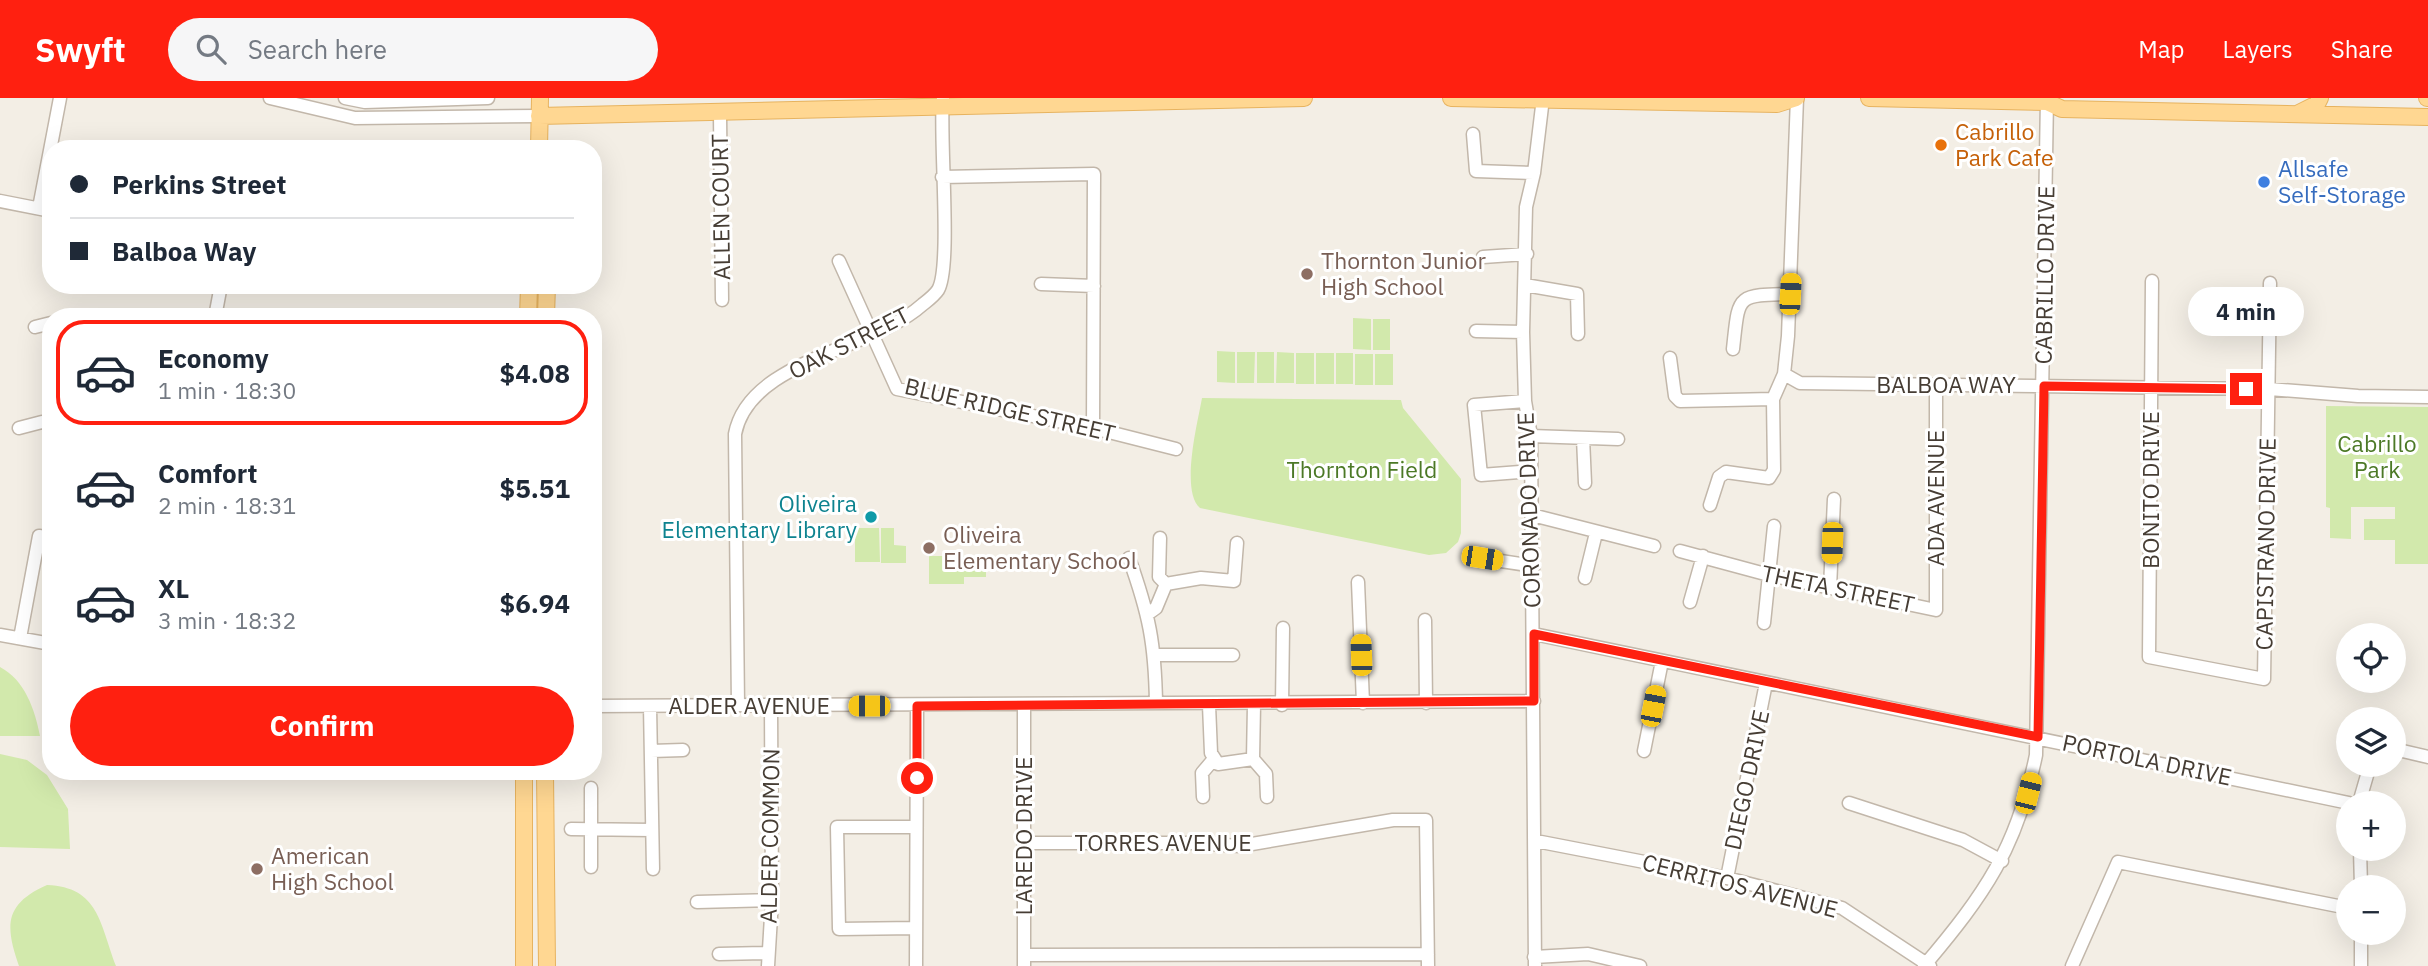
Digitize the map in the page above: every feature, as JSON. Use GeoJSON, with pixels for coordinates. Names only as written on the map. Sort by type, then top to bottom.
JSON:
{"type":"FeatureCollection","features":[{"type":"Feature","properties":{"kind":"main road"},"geometry":{"type":"LineString","coordinates":[[538,140],[540,98]]}},
{"type":"Feature","properties":{"kind":"main road"},"geometry":{"type":"LineString","coordinates":[[539,116],[720,114],[943,102],[1304,98]]}},
{"type":"Feature","properties":{"kind":"main road"},"geometry":{"type":"LineString","coordinates":[[1451,98],[1777,104],[1796,98]]}},
{"type":"Feature","properties":{"kind":"main road"},"geometry":{"type":"LineString","coordinates":[[1869,98],[2049,99],[2062,109],[2428,117]]}},
{"type":"Feature","properties":{"kind":"main road"},"geometry":{"type":"LineString","coordinates":[[2297,114],[2317,104],[2320,98]]}},
{"type":"Feature","properties":{"kind":"main road"},"geometry":{"type":"LineString","coordinates":[[524,780],[524,966]]}},
{"type":"Feature","properties":{"kind":"main road"},"geometry":{"type":"LineString","coordinates":[[545,780],[547,966]]}},
{"type":"Feature","properties":{"kind":"street"},"geometry":{"type":"LineString","coordinates":[[54,140],[60,98]]}},
{"type":"Feature","properties":{"kind":"street"},"geometry":{"type":"LineString","coordinates":[[270,98],[380,119],[539,116]]}},
{"type":"Feature","properties":{"kind":"street"},"geometry":{"type":"LineString","coordinates":[[345,98],[365,102],[488,98]]}},
{"type":"Feature","properties":{"kind":"street"},"geometry":{"type":"LineString","coordinates":[[1710,505],[1719,477],[1726,472],[1772,477],[1773,399],[1784,374],[1790,294],[1796,98]]}},
{"type":"Feature","properties":{"kind":"street","name":"CORONADO DRIVE"},"geometry":{"type":"LineString","coordinates":[[1534,962],[1534,566],[1531,436],[1525,401],[1523,332],[1527,254],[1526,207],[1534,173],[1543,99]]}},
{"type":"Feature","properties":{"kind":"street","name":"CABRILLO DRIVE"},"geometry":{"type":"LineString","coordinates":[[1927,965],[1974,906],[2003,860],[2024,808],[2038,737],[2049,99]]}},
{"type":"Feature","properties":{"kind":"street","name":"OAK STREET"},"geometry":{"type":"LineString","coordinates":[[738,705],[735,435],[738,420],[743,409],[766,388],[794,369],[901,323],[938,290],[944,258],[943,102]]}},
{"type":"Feature","properties":{"kind":"street","name":"ALLEN COURT"},"geometry":{"type":"LineString","coordinates":[[720,114],[722,300]]}},
{"type":"Feature","properties":{"kind":"street"},"geometry":{"type":"LineString","coordinates":[[1473,134],[1476,171],[1534,173]]}},
{"type":"Feature","properties":{"kind":"street"},"geometry":{"type":"LineString","coordinates":[[942,177],[1094,174],[1093,428]]}},
{"type":"Feature","properties":{"kind":"street"},"geometry":{"type":"LineString","coordinates":[[0,201],[42,208]]}},
{"type":"Feature","properties":{"kind":"street"},"geometry":{"type":"LineString","coordinates":[[1483,257],[1527,254]]}},
{"type":"Feature","properties":{"kind":"street"},"geometry":{"type":"LineString","coordinates":[[839,261],[873,335]]}},
{"type":"Feature","properties":{"kind":"street","name":"BONITO DRIVE"},"geometry":{"type":"LineString","coordinates":[[2152,281],[2149,657],[2264,679]]}},
{"type":"Feature","properties":{"kind":"street","name":"CAPISTRANO DRIVE"},"geometry":{"type":"LineString","coordinates":[[2264,679],[2270,283]]}},
{"type":"Feature","properties":{"kind":"street"},"geometry":{"type":"LineString","coordinates":[[1041,284],[1094,286]]}},
{"type":"Feature","properties":{"kind":"street"},"geometry":{"type":"LineString","coordinates":[[1525,285],[1577,295],[1578,334]]}},
{"type":"Feature","properties":{"kind":"street"},"geometry":{"type":"LineString","coordinates":[[1732,349],[1738,308],[1743,299],[1750,294],[1790,294]]}},
{"type":"Feature","properties":{"kind":"street"},"geometry":{"type":"LineString","coordinates":[[35,327],[42,325]]}},
{"type":"Feature","properties":{"kind":"street"},"geometry":{"type":"LineString","coordinates":[[1476,331],[1523,332]]}},
{"type":"Feature","properties":{"kind":"street","name":"BLUE RIDGE STREET"},"geometry":{"type":"LineString","coordinates":[[873,335],[897,389],[1093,428],[1176,449]]}},
{"type":"Feature","properties":{"kind":"street"},"geometry":{"type":"LineString","coordinates":[[1671,358],[1675,396],[1680,401],[1773,399]]}},
{"type":"Feature","properties":{"kind":"street","name":"BALBOA WAY"},"geometry":{"type":"LineString","coordinates":[[1784,374],[1800,383],[2269,389],[2428,397]]}},
{"type":"Feature","properties":{"kind":"street","name":"ADA AVENUE"},"geometry":{"type":"LineString","coordinates":[[1936,386],[1936,610]]}},
{"type":"Feature","properties":{"kind":"street"},"geometry":{"type":"LineString","coordinates":[[1525,401],[1474,405],[1481,475],[1531,471]]}},
{"type":"Feature","properties":{"kind":"street"},"geometry":{"type":"LineString","coordinates":[[19,428],[42,422]]}},
{"type":"Feature","properties":{"kind":"street"},"geometry":{"type":"LineString","coordinates":[[1531,436],[1618,439]]}},
{"type":"Feature","properties":{"kind":"street"},"geometry":{"type":"LineString","coordinates":[[1583,438],[1585,484]]}},
{"type":"Feature","properties":{"kind":"street"},"geometry":{"type":"LineString","coordinates":[[1830,588],[1833,499]]}},
{"type":"Feature","properties":{"kind":"street"},"geometry":{"type":"LineString","coordinates":[[1532,516],[1654,546]]}},
{"type":"Feature","properties":{"kind":"street"},"geometry":{"type":"LineString","coordinates":[[1764,623],[1774,526]]}},
{"type":"Feature","properties":{"kind":"street"},"geometry":{"type":"LineString","coordinates":[[1585,579],[1596,533]]}},
{"type":"Feature","properties":{"kind":"street"},"geometry":{"type":"LineString","coordinates":[[1160,538],[1159,578],[1166,584]]}},
{"type":"Feature","properties":{"kind":"street"},"geometry":{"type":"LineString","coordinates":[[1166,584],[1201,578],[1234,581],[1237,543]]}},
{"type":"Feature","properties":{"kind":"street"},"geometry":{"type":"LineString","coordinates":[[20,638],[42,549]]}},
{"type":"Feature","properties":{"kind":"street","name":"THETA STREET"},"geometry":{"type":"LineString","coordinates":[[1681,551],[1741,569],[1936,610]]}},
{"type":"Feature","properties":{"kind":"street"},"geometry":{"type":"LineString","coordinates":[[1690,602],[1703,556]]}},
{"type":"Feature","properties":{"kind":"street"},"geometry":{"type":"LineString","coordinates":[[1129,558],[1149,613],[1155,655],[1156,703]]}},
{"type":"Feature","properties":{"kind":"street"},"geometry":{"type":"LineString","coordinates":[[1482,558],[1534,566]]}},
{"type":"Feature","properties":{"kind":"street"},"geometry":{"type":"LineString","coordinates":[[1358,582],[1363,704]]}},
{"type":"Feature","properties":{"kind":"street"},"geometry":{"type":"LineString","coordinates":[[1149,613],[1156,608],[1166,584]]}},
{"type":"Feature","properties":{"kind":"street"},"geometry":{"type":"LineString","coordinates":[[1425,620],[1426,703]]}},
{"type":"Feature","properties":{"kind":"street"},"geometry":{"type":"LineString","coordinates":[[1282,705],[1283,628]]}},
{"type":"Feature","properties":{"kind":"street","name":"PORTOLA DRIVE"},"geometry":{"type":"LineString","coordinates":[[1534,634],[2336,800]]}},
{"type":"Feature","properties":{"kind":"street"},"geometry":{"type":"LineString","coordinates":[[0,635],[42,642]]}},
{"type":"Feature","properties":{"kind":"street"},"geometry":{"type":"LineString","coordinates":[[1155,655],[1233,654]]}},
{"type":"Feature","properties":{"kind":"street"},"geometry":{"type":"LineString","coordinates":[[1644,751],[1662,661]]}},
{"type":"Feature","properties":{"kind":"street","name":"DIEGO DRIVE"},"geometry":{"type":"LineString","coordinates":[[1727,878],[1766,682]]}},
{"type":"Feature","properties":{"kind":"street","name":"ALDER AVENUE"},"geometry":{"type":"LineString","coordinates":[[602,706],[1156,703],[1282,705],[1534,701]]}},
{"type":"Feature","properties":{"kind":"street","name":"ALDER COMMON"},"geometry":{"type":"LineString","coordinates":[[768,960],[772,901],[771,705]]}},
{"type":"Feature","properties":{"kind":"street","name":"LAREDO DRIVE"},"geometry":{"type":"LineString","coordinates":[[1024,705],[1024,960]]}},
{"type":"Feature","properties":{"kind":"street"},"geometry":{"type":"LineString","coordinates":[[1203,797],[1202,773],[1213,760],[1209,705]]}},
{"type":"Feature","properties":{"kind":"street"},"geometry":{"type":"LineString","coordinates":[[1254,705],[1253,759],[1266,774],[1267,797]]}},
{"type":"Feature","properties":{"kind":"street"},"geometry":{"type":"LineString","coordinates":[[650,706],[653,869]]}},
{"type":"Feature","properties":{"kind":"street"},"geometry":{"type":"LineString","coordinates":[[916,966],[917,706]]}},
{"type":"Feature","properties":{"kind":"street"},"geometry":{"type":"LineString","coordinates":[[651,751],[683,750]]}},
{"type":"Feature","properties":{"kind":"street"},"geometry":{"type":"LineString","coordinates":[[2406,752],[2428,757]]}},
{"type":"Feature","properties":{"kind":"street"},"geometry":{"type":"LineString","coordinates":[[1213,760],[1218,764],[1253,759]]}},
{"type":"Feature","properties":{"kind":"street"},"geometry":{"type":"LineString","coordinates":[[590,788],[591,867]]}},
{"type":"Feature","properties":{"kind":"street"},"geometry":{"type":"LineString","coordinates":[[1849,803],[1963,840],[2003,860]]}},
{"type":"Feature","properties":{"kind":"street","name":"TORRES AVENUE"},"geometry":{"type":"LineString","coordinates":[[1024,843],[1193,842],[1240,846],[1393,820],[1426,820],[1428,960]]}},
{"type":"Feature","properties":{"kind":"street"},"geometry":{"type":"LineString","coordinates":[[916,827],[837,827],[839,929],[916,928]]}},
{"type":"Feature","properties":{"kind":"street"},"geometry":{"type":"LineString","coordinates":[[571,829],[652,830]]}},
{"type":"Feature","properties":{"kind":"street","name":"CERRITOS AVENUE"},"geometry":{"type":"LineString","coordinates":[[1536,841],[1727,878],[1842,908],[1927,965]]}},
{"type":"Feature","properties":{"kind":"street"},"geometry":{"type":"LineString","coordinates":[[2072,966],[2118,862],[2336,906]]}},
{"type":"Feature","properties":{"kind":"street"},"geometry":{"type":"LineString","coordinates":[[698,902],[772,901]]}},
{"type":"Feature","properties":{"kind":"street"},"geometry":{"type":"LineString","coordinates":[[2361,945],[2361,966]]}},
{"type":"Feature","properties":{"kind":"street"},"geometry":{"type":"LineString","coordinates":[[719,954],[768,960]]}},
{"type":"Feature","properties":{"kind":"street"},"geometry":{"type":"LineString","coordinates":[[1534,962],[1588,954],[1640,966]]}},
{"type":"Feature","properties":{"kind":"street"},"geometry":{"type":"LineString","coordinates":[[1024,960],[1428,960]]}},
{"type":"Feature","properties":{"kind":"green space"},"geometry":{"type":"Polygon","coordinates":[[[1353,318],[1371,319],[1371,350],[1353,349],[1353,318]]]}},
{"type":"Feature","properties":{"kind":"green space"},"geometry":{"type":"Polygon","coordinates":[[[1373,319],[1390,319],[1390,350],[1373,350],[1373,319]]]}},
{"type":"Feature","properties":{"kind":"green space"},"geometry":{"type":"Polygon","coordinates":[[[1217,351],[1235,352],[1235,383],[1217,382],[1217,351]]]}},
{"type":"Feature","properties":{"kind":"green space"},"geometry":{"type":"Polygon","coordinates":[[[1237,352],[1255,352],[1254,383],[1237,383],[1237,352]]]}},
{"type":"Feature","properties":{"kind":"green space"},"geometry":{"type":"Polygon","coordinates":[[[1257,352],[1274,352],[1274,383],[1257,383],[1257,352]]]}},
{"type":"Feature","properties":{"kind":"green space"},"geometry":{"type":"Polygon","coordinates":[[[1277,352],[1294,353],[1294,383],[1276,383],[1277,352]]]}},
{"type":"Feature","properties":{"kind":"green space"},"geometry":{"type":"Polygon","coordinates":[[[1296,353],[1314,353],[1314,384],[1296,384],[1296,353]]]}},
{"type":"Feature","properties":{"kind":"green space"},"geometry":{"type":"Polygon","coordinates":[[[1316,353],[1334,353],[1334,384],[1316,384],[1316,353]]]}},
{"type":"Feature","properties":{"kind":"green space"},"geometry":{"type":"Polygon","coordinates":[[[1336,353],[1353,353],[1353,384],[1336,384],[1336,353]]]}},
{"type":"Feature","properties":{"kind":"green space"},"geometry":{"type":"Polygon","coordinates":[[[1355,354],[1373,354],[1373,385],[1355,385],[1355,354]]]}},
{"type":"Feature","properties":{"kind":"green space"},"geometry":{"type":"Polygon","coordinates":[[[1375,354],[1393,354],[1393,385],[1375,385],[1375,354]]]}},
{"type":"Feature","properties":{"kind":"green space","name":"Thornton Field"},"geometry":{"type":"Polygon","coordinates":[[[1202,398],[1401,400],[1403,408],[1461,479],[1461,533],[1458,542],[1446,553],[1429,555],[1200,508],[1191,487],[1191,472],[1202,398]]]}},
{"type":"Feature","properties":{"kind":"green space","name":"Cabrillo Park"},"geometry":{"type":"Polygon","coordinates":[[[2326,406],[2428,407],[2428,564],[2395,564],[2395,540],[2364,540],[2364,519],[2395,519],[2395,507],[2351,507],[2351,539],[2330,538],[2330,508],[2326,507],[2326,406]]]}},
{"type":"Feature","properties":{"kind":"green space"},"geometry":{"type":"Polygon","coordinates":[[[855,528],[879,528],[880,562],[855,562],[855,528]]]}},
{"type":"Feature","properties":{"kind":"green space"},"geometry":{"type":"Polygon","coordinates":[[[881,528],[894,528],[894,545],[906,546],[906,563],[881,563],[881,528]]]}},
{"type":"Feature","properties":{"kind":"green space"},"geometry":{"type":"Polygon","coordinates":[[[929,556],[986,556],[986,577],[964,577],[964,584],[929,584],[929,556]]]}},
{"type":"Feature","properties":{"kind":"green space"},"geometry":{"type":"Polygon","coordinates":[[[0,667],[16,680],[28,697],[40,736],[0,736],[0,667]]]}},
{"type":"Feature","properties":{"kind":"green space"},"geometry":{"type":"Polygon","coordinates":[[[0,754],[27,760],[42,771],[42,780],[50,780],[68,809],[70,849],[0,847],[0,754]]]}},
{"type":"Feature","properties":{"kind":"green space"},"geometry":{"type":"Polygon","coordinates":[[[47,885],[64,887],[87,900],[101,922],[116,966],[19,966],[11,939],[12,918],[23,900],[47,885]]]}},
{"type":"Feature","properties":{"kind":"place","name":"Cabrillo Park Cafe"},"geometry":{"type":"Point","coordinates":[1941,145]}},
{"type":"Feature","properties":{"kind":"place","name":"Allsafe Self-Storage"},"geometry":{"type":"Point","coordinates":[2264,182]}},
{"type":"Feature","properties":{"kind":"place","name":"Thornton Junior High School"},"geometry":{"type":"Point","coordinates":[1307,274]}},
{"type":"Feature","properties":{"kind":"place","name":"Oliveira Elementary Library"},"geometry":{"type":"Point","coordinates":[871,517]}},
{"type":"Feature","properties":{"kind":"place","name":"Oliveira Elementary School"},"geometry":{"type":"Point","coordinates":[929,548]}},
{"type":"Feature","properties":{"kind":"place","name":"American High School"},"geometry":{"type":"Point","coordinates":[257,869]}},
{"type":"Feature","properties":{"kind":"route"},"geometry":{"type":"LineString","coordinates":[[917,778],[917,706],[1534,701],[1534,634],[2038,737],[2044,386],[2246,389]]}}]}
